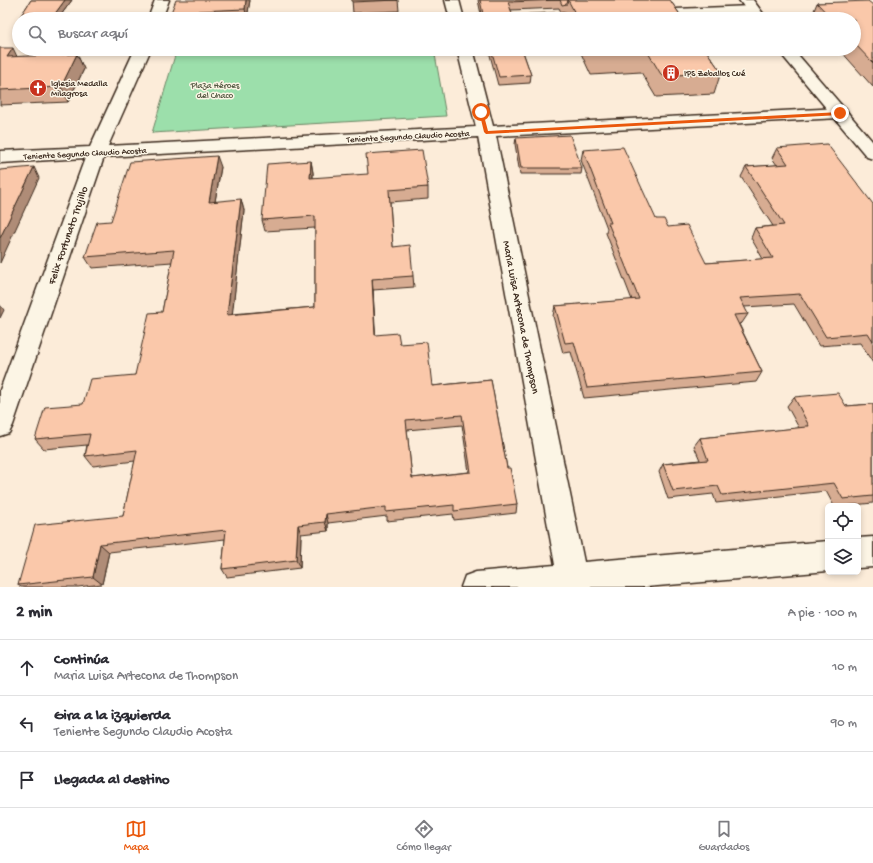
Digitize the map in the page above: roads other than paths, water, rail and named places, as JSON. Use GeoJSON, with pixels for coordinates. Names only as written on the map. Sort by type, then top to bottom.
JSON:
{"type":"FeatureCollection","features":[{"type":"Feature","properties":{"kind":"street"},"geometry":{"type":"LineString","coordinates":[[158,12],[162,0]]}},
{"type":"Feature","properties":{"kind":"street"},"geometry":{"type":"LineString","coordinates":[[452,0],[455,12]]}},
{"type":"Feature","properties":{"kind":"street"},"geometry":{"type":"LineString","coordinates":[[688,12],[751,8],[763,0]]}},
{"type":"Feature","properties":{"kind":"street","name":"Felix Fortunato Trujillo"},"geometry":{"type":"LineString","coordinates":[[0,425],[96,152],[140,56]]}},
{"type":"Feature","properties":{"kind":"street","name":"Maria Luisa Artecona de Thompson"},"geometry":{"type":"LineString","coordinates":[[466,56],[486,132],[573,583]]}},
{"type":"Feature","properties":{"kind":"street"},"geometry":{"type":"LineString","coordinates":[[791,56],[873,153]]}},
{"type":"Feature","properties":{"kind":"street","name":"Teniente Segundo Claudio Acosta"},"geometry":{"type":"LineString","coordinates":[[0,157],[840,113]]}},
{"type":"Feature","properties":{"kind":"street"},"geometry":{"type":"LineString","coordinates":[[861,553],[873,552]]}},
{"type":"Feature","properties":{"kind":"street"},"geometry":{"type":"LineString","coordinates":[[476,587],[573,583],[825,556]]}},
{"type":"Feature","properties":{"kind":"place","name":"IPS Zeballos Cué"},"geometry":{"type":"Point","coordinates":[671,73]}},
{"type":"Feature","properties":{"kind":"place","name":"Iglesia Medalla Milagrosa"},"geometry":{"type":"Point","coordinates":[38,88]}},
{"type":"Feature","properties":{"kind":"park label","name":"Plaza Héroes del Chaco"},"geometry":{"type":"Point","coordinates":[215,90]}}]}
